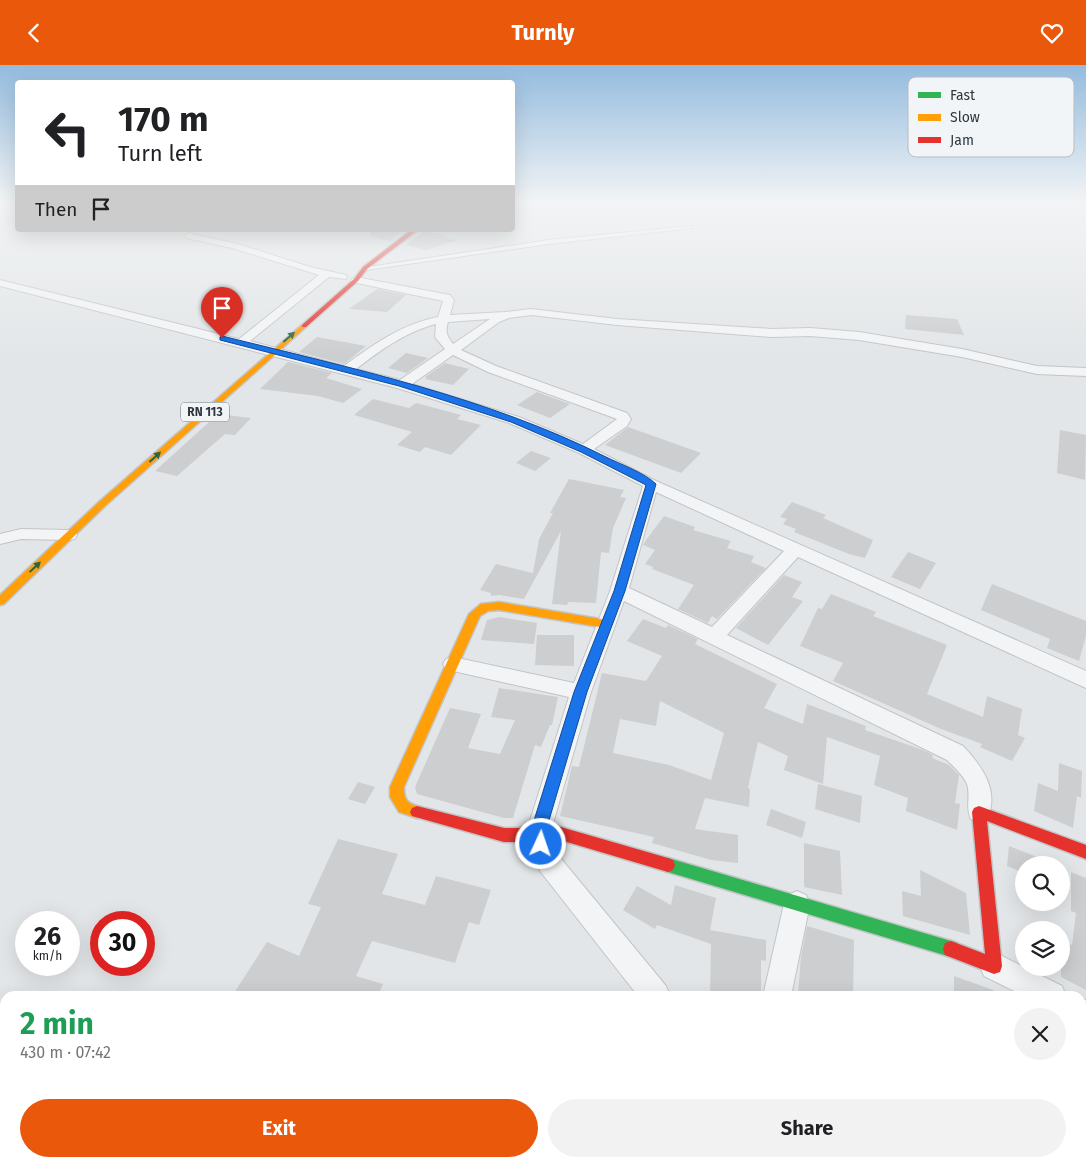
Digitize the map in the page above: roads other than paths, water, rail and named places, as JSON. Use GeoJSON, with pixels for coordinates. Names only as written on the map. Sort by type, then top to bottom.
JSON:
{"type":"FeatureCollection","features":[{"type":"Feature","properties":{"kind":"main road"},"geometry":{"type":"LineString","coordinates":[[327,289],[371,253]]}},
{"type":"Feature","properties":{"kind":"main road","name":"RN 113"},"geometry":{"type":"LineString","coordinates":[[0,601],[65,527],[262,348],[356,280],[365,268],[384,253]]}},
{"type":"Feature","properties":{"kind":"main road"},"geometry":{"type":"LineString","coordinates":[[606,624],[498,607],[485,607],[476,615],[397,787],[397,797],[404,808],[486,832],[504,835],[519,835],[540,827],[964,953],[994,966],[979,812],[1086,852]]}},
{"type":"Feature","properties":{"kind":"street"},"geometry":{"type":"LineString","coordinates":[[259,253],[342,277]]}},
{"type":"Feature","properties":{"kind":"street"},"geometry":{"type":"LineString","coordinates":[[241,343],[327,274]]}},
{"type":"Feature","properties":{"kind":"street"},"geometry":{"type":"LineString","coordinates":[[356,280],[446,297],[449,300],[440,329],[441,337],[452,350],[492,369],[622,416],[624,419],[622,423],[584,450]]}},
{"type":"Feature","properties":{"kind":"street"},"geometry":{"type":"LineString","coordinates":[[0,283],[347,370],[514,420],[584,450],[651,484],[1086,680]]}},
{"type":"Feature","properties":{"kind":"street"},"geometry":{"type":"LineString","coordinates":[[347,370],[386,341],[412,329],[442,320],[475,315],[507,315],[531,312],[616,322],[772,333],[810,332],[859,336],[962,353],[1037,370],[1083,375]]}},
{"type":"Feature","properties":{"kind":"street"},"geometry":{"type":"LineString","coordinates":[[402,385],[495,320],[507,315]]}},
{"type":"Feature","properties":{"kind":"street"},"geometry":{"type":"LineString","coordinates":[[651,484],[619,591],[581,692],[540,827],[541,844],[549,863],[652,991]]}},
{"type":"Feature","properties":{"kind":"street"},"geometry":{"type":"LineString","coordinates":[[0,539],[21,534],[41,539],[65,527]]}},
{"type":"Feature","properties":{"kind":"street"},"geometry":{"type":"LineString","coordinates":[[714,637],[795,549]]}},
{"type":"Feature","properties":{"kind":"street"},"geometry":{"type":"LineString","coordinates":[[619,591],[955,753],[967,765],[979,784],[979,812]]}},
{"type":"Feature","properties":{"kind":"street"},"geometry":{"type":"LineString","coordinates":[[453,665],[581,692]]}},
{"type":"Feature","properties":{"kind":"street"},"geometry":{"type":"LineString","coordinates":[[778,991],[797,904]]}},
{"type":"Feature","properties":{"kind":"street"},"geometry":{"type":"LineString","coordinates":[[994,966],[1042,991]]}},
{"type":"Feature","properties":{"kind":"lane"},"geometry":{"type":"LineString","coordinates":[[365,268],[468,253]]}}]}
